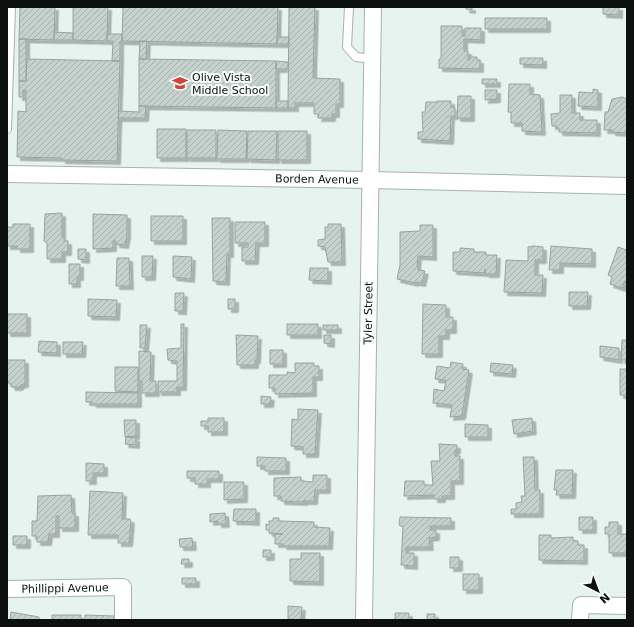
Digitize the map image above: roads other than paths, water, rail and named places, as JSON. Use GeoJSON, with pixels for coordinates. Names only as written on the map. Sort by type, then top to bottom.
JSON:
{"type":"FeatureCollection","features":[{"type":"Feature","properties":{"kind":"street","name":"Tyler Street"},"geometry":{"type":"LineString","coordinates":[[364,620],[373,7]]}},
{"type":"Feature","properties":{"kind":"street","name":"Borden Avenue"},"geometry":{"type":"LineString","coordinates":[[7,174],[627,186]]}},
{"type":"Feature","properties":{"kind":"street","name":"Phillippi Avenue"},"geometry":{"type":"LineString","coordinates":[[7,589],[123,587],[123,620]]}},
{"type":"Feature","properties":{"kind":"street"},"geometry":{"type":"LineString","coordinates":[[581,612],[627,606]]}},
{"type":"Feature","properties":{"kind":"lane"},"geometry":{"type":"LineString","coordinates":[[7,129],[11,7]]}},
{"type":"Feature","properties":{"kind":"lane"},"geometry":{"type":"LineString","coordinates":[[348,7],[347,48],[356,57],[372,59]]}},
{"type":"Feature","properties":{"kind":"place","name":"Olive Vista Middle School"},"geometry":{"type":"Point","coordinates":[180,83]}}]}
